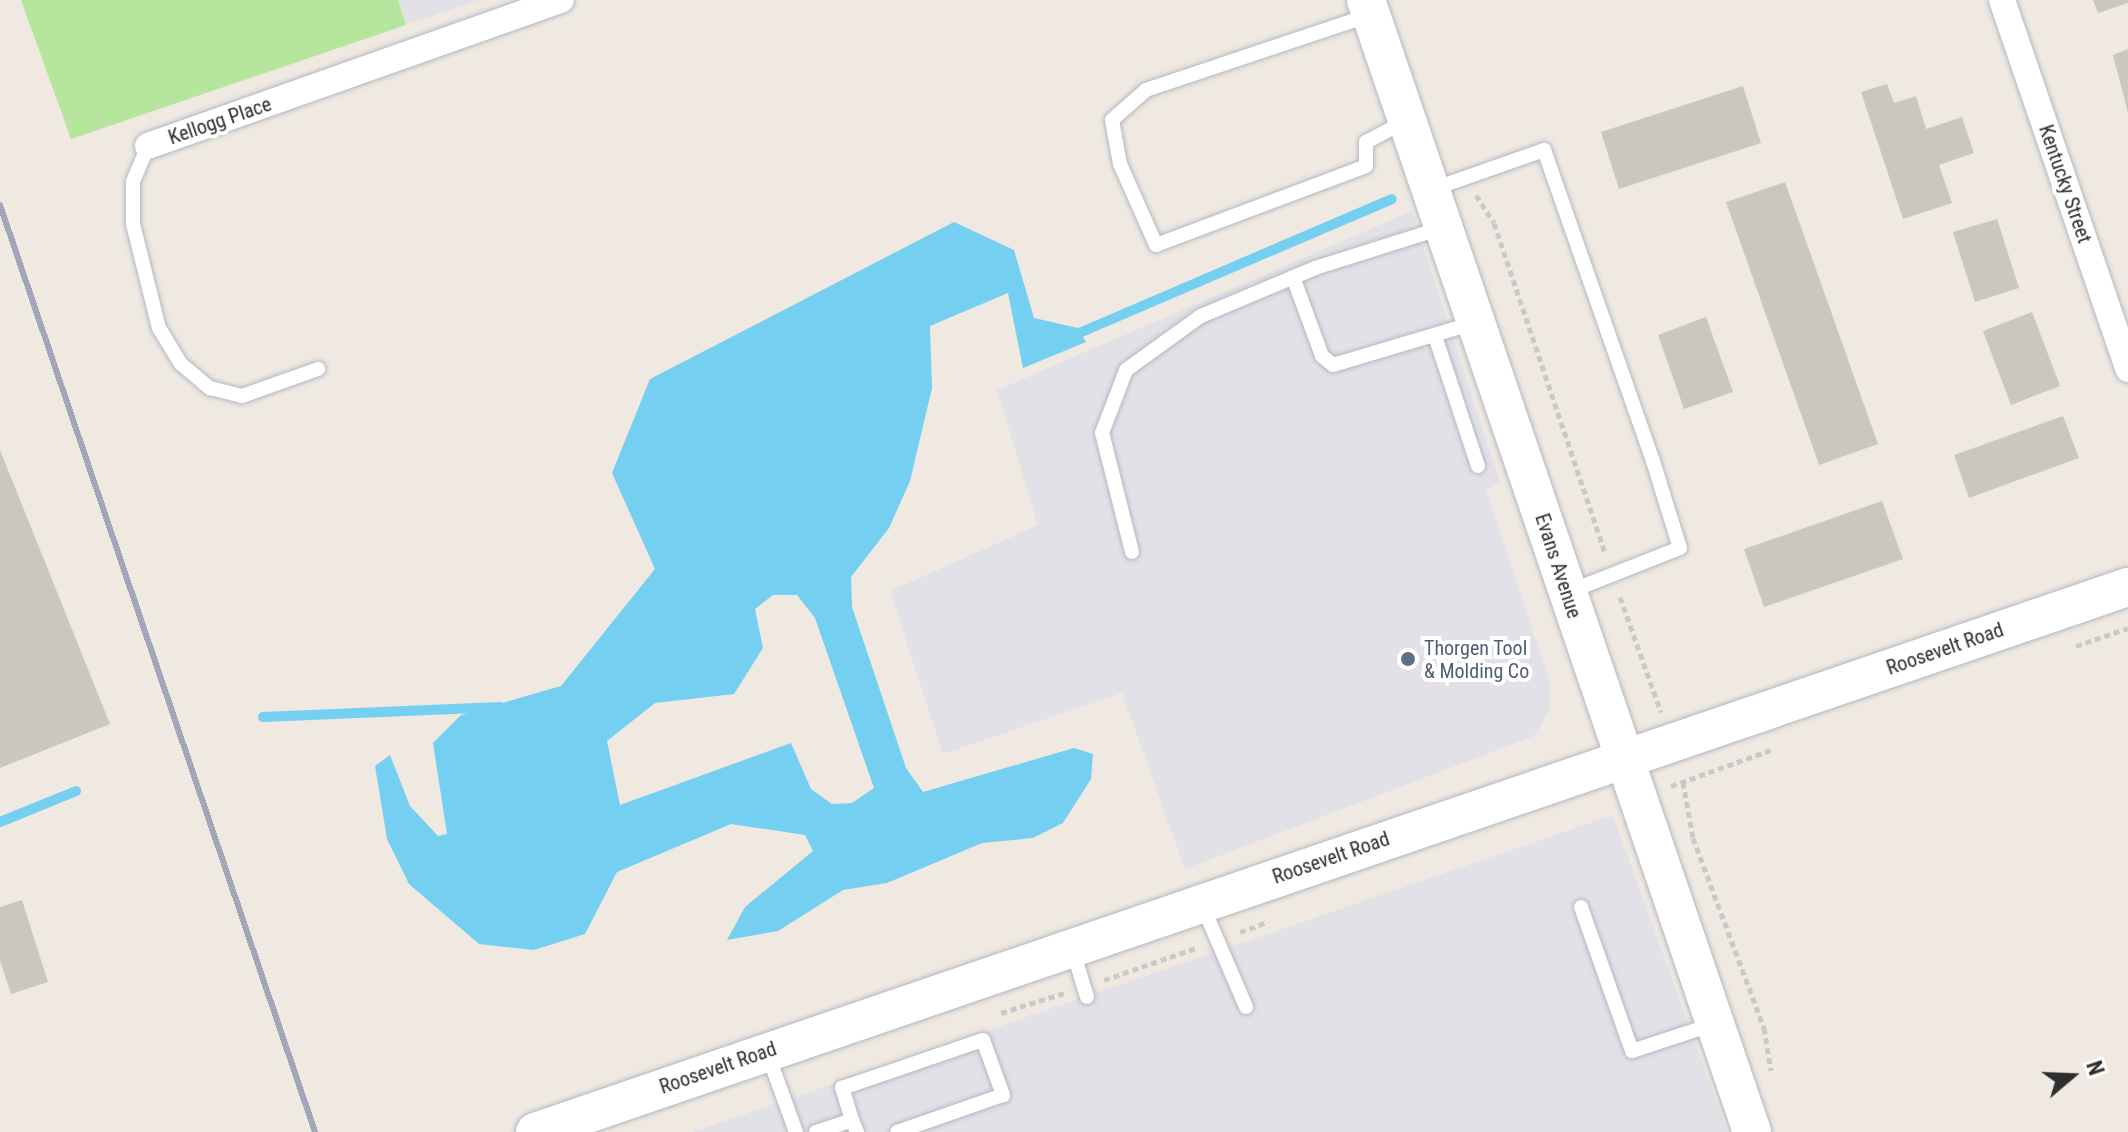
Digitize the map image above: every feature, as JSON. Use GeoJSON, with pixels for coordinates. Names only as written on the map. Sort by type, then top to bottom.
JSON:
{"type":"FeatureCollection","features":[{"type":"Feature","properties":{"kind":"street","name":"Kellogg Place"},"geometry":{"type":"LineString","coordinates":[[148,146],[561,0]]}},
{"type":"Feature","properties":{"kind":"street","name":"Kentucky Street"},"geometry":{"type":"LineString","coordinates":[[2002,0],[2128,369]]}},
{"type":"Feature","properties":{"kind":"street","name":"Evans Avenue"},"geometry":{"type":"LineString","coordinates":[[1368,7],[1622,759],[1752,1132]]}},
{"type":"Feature","properties":{"kind":"street","name":"Roosevelt Road"},"geometry":{"type":"LineString","coordinates":[[535,1132],[2128,587]]}},
{"type":"Feature","properties":{"kind":"lane"},"geometry":{"type":"LineString","coordinates":[[1368,7],[1146,90],[1112,120],[1120,164],[1156,245],[1366,166],[1366,142],[1406,121]]}},
{"type":"Feature","properties":{"kind":"lane","name":"Kellogg Place"},"geometry":{"type":"LineString","coordinates":[[148,146],[133,182],[133,224],[159,328],[181,364],[210,388],[242,396],[318,369]]}},
{"type":"Feature","properties":{"kind":"lane"},"geometry":{"type":"LineString","coordinates":[[1430,190],[1544,150],[1653,461],[1680,548],[1566,593]]}},
{"type":"Feature","properties":{"kind":"lane"},"geometry":{"type":"LineString","coordinates":[[1132,552],[1102,433],[1126,370],[1201,316],[1293,277],[1442,228]]}},
{"type":"Feature","properties":{"kind":"lane"},"geometry":{"type":"LineString","coordinates":[[1293,277],[1322,356],[1333,365],[1474,323]]}},
{"type":"Feature","properties":{"kind":"lane"},"geometry":{"type":"LineString","coordinates":[[1435,336],[1478,466]]}},
{"type":"Feature","properties":{"kind":"lane"},"geometry":{"type":"LineString","coordinates":[[1201,902],[1246,1007]]}},
{"type":"Feature","properties":{"kind":"lane"},"geometry":{"type":"LineString","coordinates":[[1581,907],[1632,1051],[1715,1024]]}},
{"type":"Feature","properties":{"kind":"lane"},"geometry":{"type":"LineString","coordinates":[[1072,947],[1087,997]]}},
{"type":"Feature","properties":{"kind":"lane"},"geometry":{"type":"LineString","coordinates":[[816,1132],[854,1126],[842,1088],[983,1040],[1003,1095],[897,1132]]}},
{"type":"Feature","properties":{"kind":"lane"},"geometry":{"type":"LineString","coordinates":[[766,1051],[796,1132]]}},
{"type":"Feature","properties":{"kind":"shaded area"},"geometry":{"type":"Polygon","coordinates":[[[398,0],[478,0],[406,25],[398,0]]]}},
{"type":"Feature","properties":{"kind":"shaded area"},"geometry":{"type":"Polygon","coordinates":[[[1412,211],[1500,482],[1486,491],[1550,683],[1550,710],[1534,736],[1185,869],[1122,693],[943,754],[890,591],[1038,525],[997,390],[1412,211]]]}},
{"type":"Feature","properties":{"kind":"shaded area"},"geometry":{"type":"Polygon","coordinates":[[[1613,815],[1727,1132],[693,1132],[1613,815]]]}},
{"type":"Feature","properties":{"kind":"green space"},"geometry":{"type":"Polygon","coordinates":[[[21,0],[398,0],[406,25],[71,139],[21,0]]]}},
{"type":"Feature","properties":{"kind":"water"},"geometry":{"type":"Polygon","coordinates":[[[954,222],[1014,250],[1034,318],[1078,328],[1086,342],[1023,368],[1008,293],[930,326],[932,388],[910,481],[889,528],[851,577],[852,607],[906,768],[923,792],[1074,748],[1093,754],[1091,779],[1063,823],[1033,838],[982,843],[887,883],[843,890],[778,931],[727,940],[745,907],[813,851],[805,835],[731,824],[617,872],[585,934],[534,950],[479,944],[409,884],[387,839],[375,766],[390,755],[410,806],[438,836],[447,834],[433,743],[461,715],[561,686],[655,569],[612,473],[650,379],[954,222]],[[773,595],[755,609],[763,648],[734,694],[655,703],[607,741],[620,805],[791,743],[811,789],[832,804],[852,803],[874,788],[815,618],[797,595],[773,595]]]}},
{"type":"Feature","properties":{"kind":"building"},"geometry":{"type":"Polygon","coordinates":[[[2093,0],[2128,0],[2128,3],[2098,13],[2093,0]]]}},
{"type":"Feature","properties":{"kind":"building"},"geometry":{"type":"Polygon","coordinates":[[[2128,49],[2128,113],[2113,55],[2128,49]]]}},
{"type":"Feature","properties":{"kind":"building"},"geometry":{"type":"Polygon","coordinates":[[[1887,84],[1894,103],[1916,96],[1926,129],[1962,117],[1974,153],[1939,165],[1952,203],[1903,219],[1861,92],[1887,84]]]}},
{"type":"Feature","properties":{"kind":"building"},"geometry":{"type":"Polygon","coordinates":[[[1743,86],[1761,143],[1619,189],[1601,132],[1743,86]]]}},
{"type":"Feature","properties":{"kind":"building"},"geometry":{"type":"Polygon","coordinates":[[[1785,182],[1878,444],[1819,465],[1726,202],[1785,182]]]}},
{"type":"Feature","properties":{"kind":"building"},"geometry":{"type":"Polygon","coordinates":[[[1997,219],[2019,288],[1975,302],[1953,232],[1997,219]]]}},
{"type":"Feature","properties":{"kind":"building"},"geometry":{"type":"Polygon","coordinates":[[[2032,312],[2060,386],[2011,405],[1983,331],[2032,312]]]}},
{"type":"Feature","properties":{"kind":"building"},"geometry":{"type":"Polygon","coordinates":[[[1706,317],[1733,392],[1684,409],[1658,335],[1706,317]]]}},
{"type":"Feature","properties":{"kind":"building"},"geometry":{"type":"Polygon","coordinates":[[[2063,416],[2079,458],[1969,498],[1954,455],[2063,416]]]}},
{"type":"Feature","properties":{"kind":"building"},"geometry":{"type":"Polygon","coordinates":[[[0,450],[110,724],[0,768],[0,450]]]}},
{"type":"Feature","properties":{"kind":"building"},"geometry":{"type":"Polygon","coordinates":[[[1882,501],[1903,559],[1764,607],[1744,549],[1882,501]]]}},
{"type":"Feature","properties":{"kind":"building"},"geometry":{"type":"Polygon","coordinates":[[[22,900],[48,982],[11,994],[0,961],[0,907],[22,900]]]}},
{"type":"Feature","properties":{"kind":"waterway"},"geometry":{"type":"LineString","coordinates":[[1070,337],[1392,199]]}},
{"type":"Feature","properties":{"kind":"waterway"},"geometry":{"type":"LineString","coordinates":[[263,717],[500,707]]}},
{"type":"Feature","properties":{"kind":"waterway"},"geometry":{"type":"LineString","coordinates":[[0,822],[76,791]]}},
{"type":"Feature","properties":{"kind":"railway"},"geometry":{"type":"LineString","coordinates":[[0,205],[315,1132]]}},
{"type":"Feature","properties":{"kind":"place","name":"Thorgen Tool & Molding Co"},"geometry":{"type":"Point","coordinates":[1408,659]}}]}
